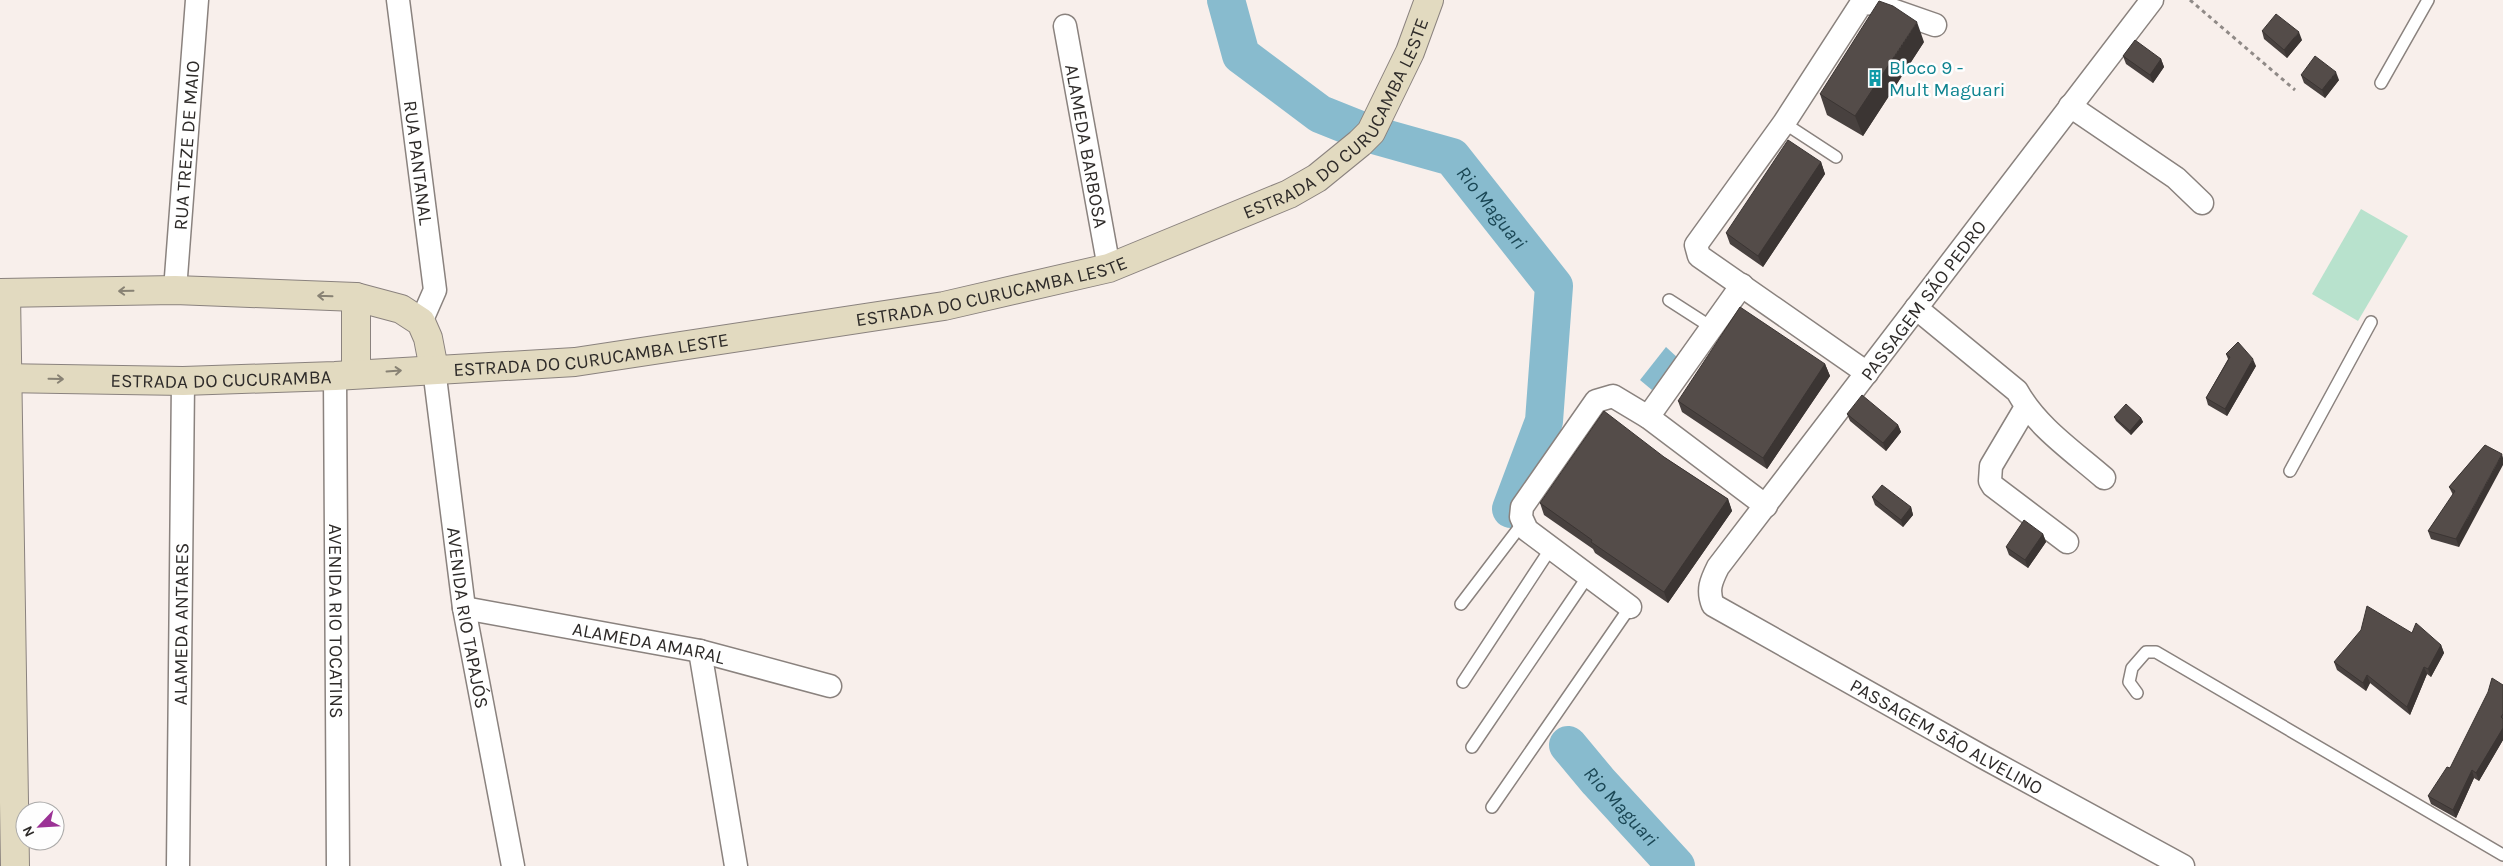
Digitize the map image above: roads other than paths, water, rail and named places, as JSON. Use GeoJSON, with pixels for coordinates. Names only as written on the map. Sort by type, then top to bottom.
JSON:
{"type":"FeatureCollection","features":[{"type":"Feature","properties":{"kind":"main road","name":"ESTRADA DO CURUCAMBA LESTE"},"geometry":{"type":"LineString","coordinates":[[434,368],[594,359],[944,306],[1109,268],[1289,194],[1317,178],[1365,137],[1410,52],[1429,0]]}},
{"type":"Feature","properties":{"kind":"main road"},"geometry":{"type":"LineString","coordinates":[[15,866],[3,293],[175,290],[356,297],[401,310],[421,322],[428,338],[434,368]]}},
{"type":"Feature","properties":{"kind":"main road"},"geometry":{"type":"LineString","coordinates":[[346,375],[356,297]]}},
{"type":"Feature","properties":{"kind":"main road","name":"ESTRADA DO CUCURAMBA"},"geometry":{"type":"LineString","coordinates":[[4,378],[183,381],[346,375],[434,368]]}},
{"type":"Feature","properties":{"kind":"street","name":"RUA TREZE DE MAIO"},"geometry":{"type":"LineString","coordinates":[[175,290],[197,0]]}},
{"type":"Feature","properties":{"kind":"street","name":"RUA PANTANAL"},"geometry":{"type":"LineString","coordinates":[[398,0],[435,290],[421,322]]}},
{"type":"Feature","properties":{"kind":"street","name":"PASSAGEM SÃO PEDRO"},"geometry":{"type":"LineString","coordinates":[[1713,605],[1709,596],[1710,583],[1718,567],[2152,0]]}},
{"type":"Feature","properties":{"kind":"street"},"geometry":{"type":"LineString","coordinates":[[1867,373],[1742,284],[1699,256],[1696,245],[1784,123],[1861,4],[1872,2],[1935,25]]}},
{"type":"Feature","properties":{"kind":"street","name":"ALAMEDA BARBOSA"},"geometry":{"type":"LineString","coordinates":[[1065,26],[1109,268]]}},
{"type":"Feature","properties":{"kind":"street"},"geometry":{"type":"LineString","coordinates":[[2070,106],[2176,178],[2202,203]]}},
{"type":"Feature","properties":{"kind":"street"},"geometry":{"type":"LineString","coordinates":[[1648,417],[1742,284]]}},
{"type":"Feature","properties":{"kind":"street"},"geometry":{"type":"LineString","coordinates":[[1916,308],[2017,392],[2026,407],[2040,422],[2104,478]]}},
{"type":"Feature","properties":{"kind":"street","name":"AVENIDA RIO TAPAJÓS"},"geometry":{"type":"LineString","coordinates":[[434,368],[464,608],[513,866]]}},
{"type":"Feature","properties":{"kind":"street","name":"AVENIDA RIO TOCATINS"},"geometry":{"type":"LineString","coordinates":[[338,866],[346,375]]}},
{"type":"Feature","properties":{"kind":"street","name":"ALAMEDA ANTARES"},"geometry":{"type":"LineString","coordinates":[[178,866],[183,381]]}},
{"type":"Feature","properties":{"kind":"street"},"geometry":{"type":"LineString","coordinates":[[1630,607],[1522,524],[1522,507],[1596,401],[1613,396],[1648,417],[1766,506]]}},
{"type":"Feature","properties":{"kind":"street"},"geometry":{"type":"LineString","coordinates":[[2026,407],[1991,466],[1990,481],[1993,486],[2067,542]]}},
{"type":"Feature","properties":{"kind":"street","name":"PASSAGEM SÃO ALVELINO"},"geometry":{"type":"LineString","coordinates":[[1713,605],[1958,743],[2183,866]]}},
{"type":"Feature","properties":{"kind":"street","name":"ALAMEDA AMARAL"},"geometry":{"type":"LineString","coordinates":[[464,608],[700,651],[830,686]]}},
{"type":"Feature","properties":{"kind":"street"},"geometry":{"type":"LineString","coordinates":[[700,651],[736,866]]}},
{"type":"Feature","properties":{"kind":"lane"},"geometry":{"type":"LineString","coordinates":[[2381,83],[2428,0]]}},
{"type":"Feature","properties":{"kind":"lane"},"geometry":{"type":"LineString","coordinates":[[1784,123],[1836,158]]}},
{"type":"Feature","properties":{"kind":"lane"},"geometry":{"type":"LineString","coordinates":[[1669,300],[1711,327]]}},
{"type":"Feature","properties":{"kind":"lane"},"geometry":{"type":"LineString","coordinates":[[2290,471],[2371,322]]}},
{"type":"Feature","properties":{"kind":"lane"},"geometry":{"type":"LineString","coordinates":[[1461,604],[1522,524]]}},
{"type":"Feature","properties":{"kind":"lane"},"geometry":{"type":"LineString","coordinates":[[1462,682],[1551,548]]}},
{"type":"Feature","properties":{"kind":"lane"},"geometry":{"type":"LineString","coordinates":[[1472,747],[1588,576]]}},
{"type":"Feature","properties":{"kind":"lane"},"geometry":{"type":"LineString","coordinates":[[1492,807],[1630,607]]}},
{"type":"Feature","properties":{"kind":"lane"},"geometry":{"type":"LineString","coordinates":[[2137,693],[2129,682],[2132,668],[2146,652],[2156,652],[2503,855]]}},
{"type":"Feature","properties":{"kind":"water"},"geometry":{"type":"Polygon","coordinates":[[[1666,347],[1679,359],[1652,390],[1640,380],[1666,347]]]}},
{"type":"Feature","properties":{"kind":"waterway","name":"Rio Maguari"},"geometry":{"type":"LineString","coordinates":[[1226,0],[1241,55],[1320,114],[1370,134],[1452,157],[1554,286],[1544,421],[1511,509]]}},
{"type":"Feature","properties":{"kind":"waterway","name":"Rio Maguari"},"geometry":{"type":"LineString","coordinates":[[1568,745],[1598,781],[1676,866]]}},
{"type":"Feature","properties":{"kind":"place","name":"Bloco 9 - Mult Maguari"},"geometry":{"type":"Point","coordinates":[1875,78]}}]}
